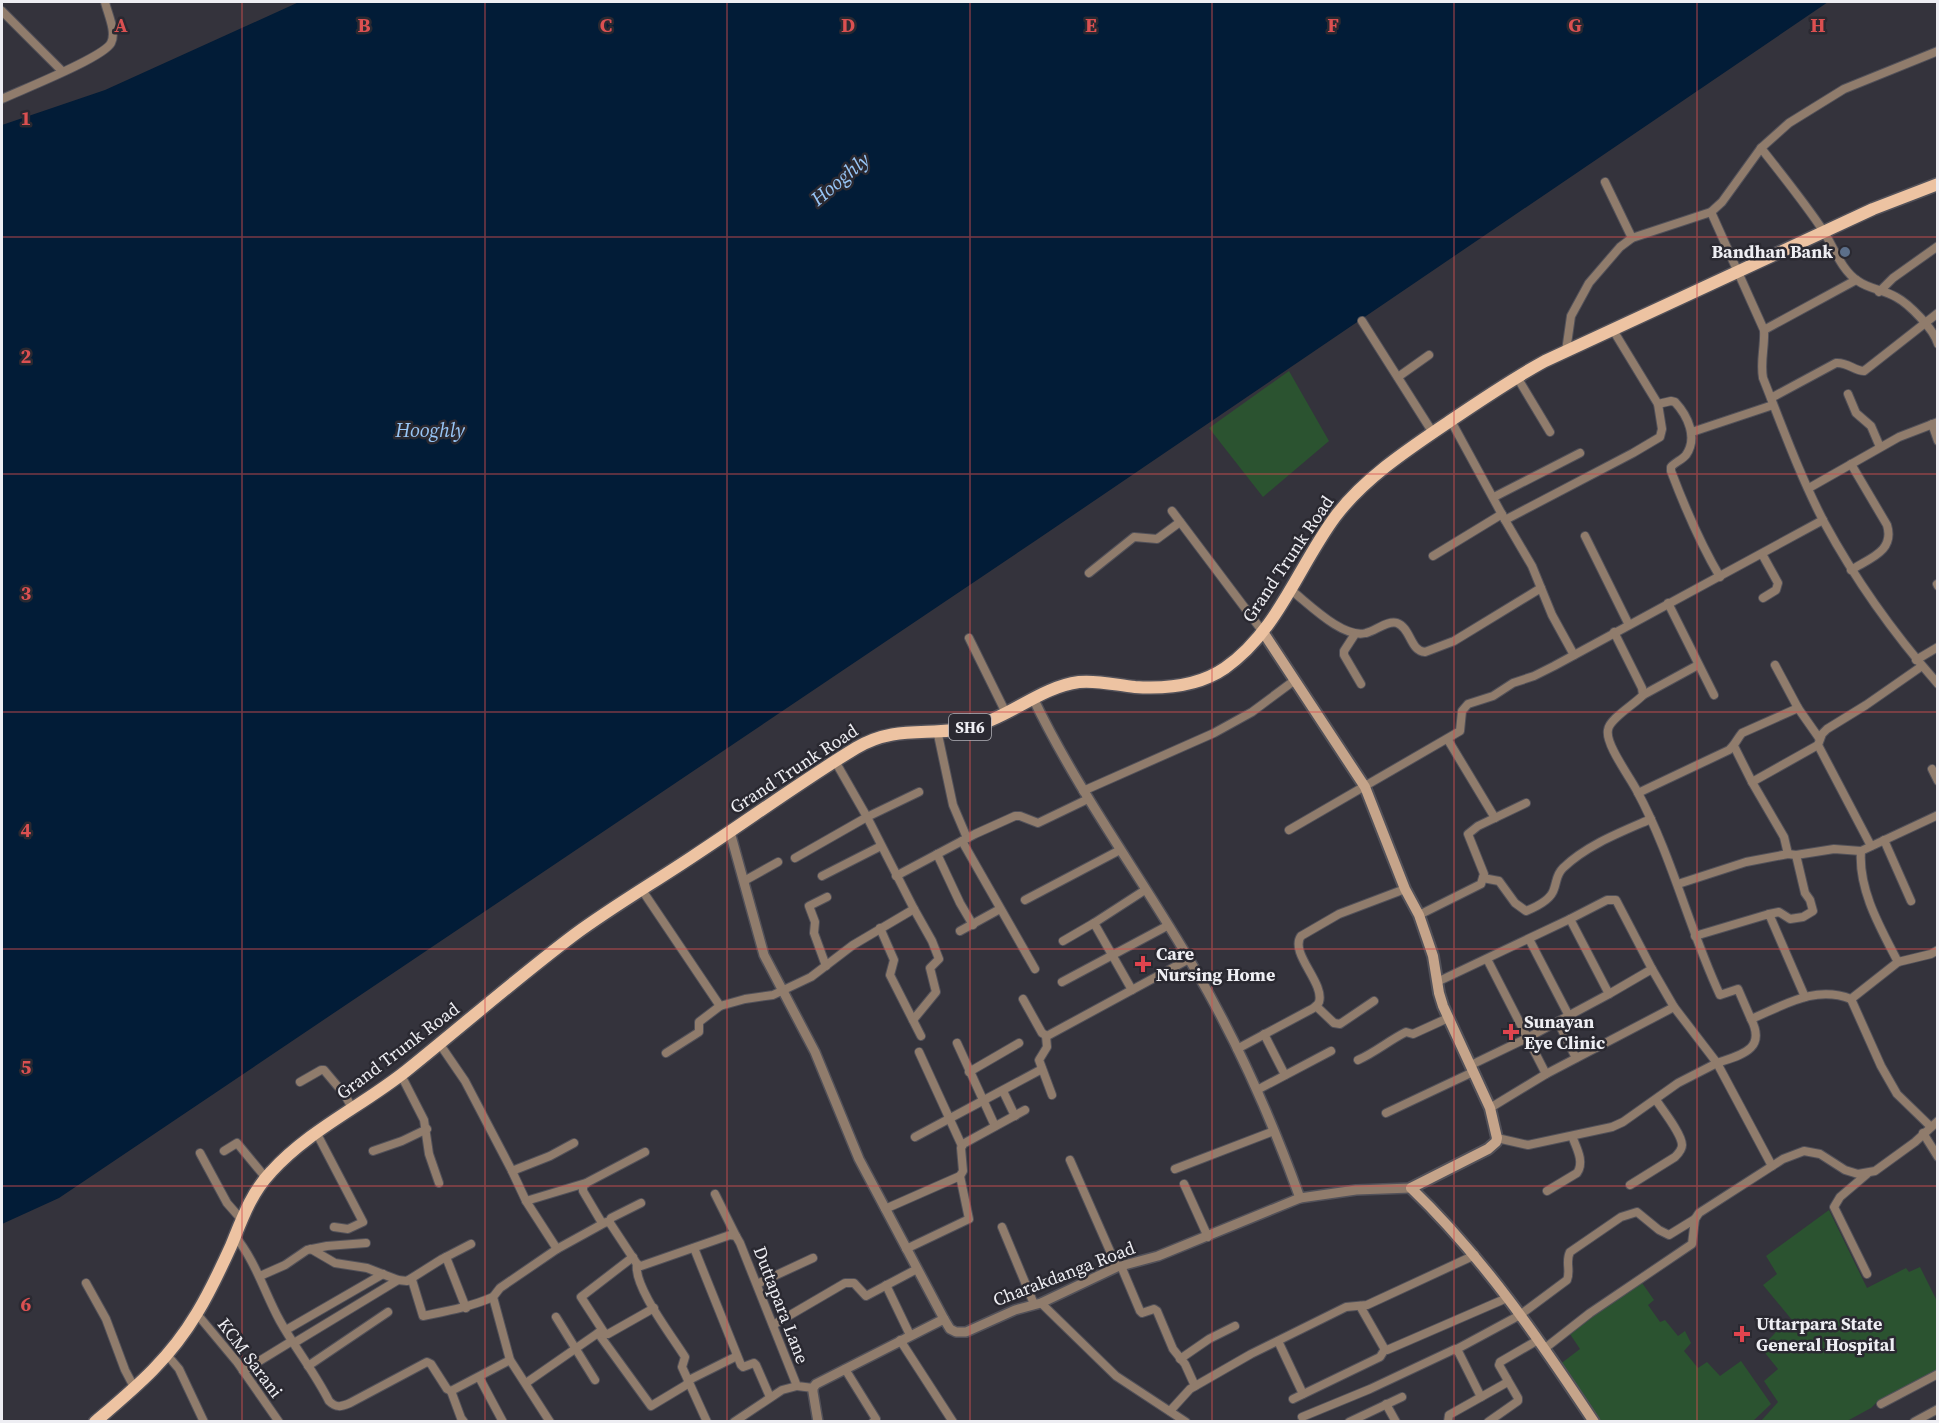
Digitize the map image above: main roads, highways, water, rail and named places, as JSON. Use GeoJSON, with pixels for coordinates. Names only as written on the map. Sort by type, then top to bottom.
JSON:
{"type":"FeatureCollection","features":[{"type":"Feature","properties":{"kind":"main road","name":"Grand Trunk Road"},"geometry":{"type":"LineString","coordinates":[[95,1422],[135,1389],[168,1356],[197,1314],[250,1199],[266,1178],[295,1148],[401,1075],[575,934],[835,761],[883,735],[968,728],[1006,713],[1033,698],[1068,684],[1084,681],[1159,688],[1201,680],[1230,664],[1263,632],[1326,531],[1350,499],[1433,433],[1518,377],[1566,351],[1824,232],[1900,198],[1938,184]]}},
{"type":"Feature","properties":{"kind":"main road"},"geometry":{"type":"LineString","coordinates":[[1263,632],[1365,787],[1405,889],[1419,915],[1433,956],[1437,982],[1448,1018],[1490,1108],[1496,1142],[1488,1149],[1411,1188],[1446,1222],[1475,1256],[1541,1344],[1594,1422]]}},
{"type":"Feature","properties":{"kind":"water","name":"Hooghly"},"geometry":{"type":"Polygon","coordinates":[[[299,2],[1828,2],[1038,539],[59,1198],[2,1224],[2,125],[105,90],[299,2]]]}},
{"type":"Feature","properties":{"kind":"place","name":"Bandhan Bank"},"geometry":{"type":"Point","coordinates":[1845,252]}},
{"type":"Feature","properties":{"kind":"place","name":"Care Nursing Home"},"geometry":{"type":"Point","coordinates":[1143,964]}},
{"type":"Feature","properties":{"kind":"place","name":"Sunayan Eye Clinic"},"geometry":{"type":"Point","coordinates":[1511,1032]}},
{"type":"Feature","properties":{"kind":"place","name":"Uttarpara State General Hospital"},"geometry":{"type":"Point","coordinates":[1742,1334]}}]}
